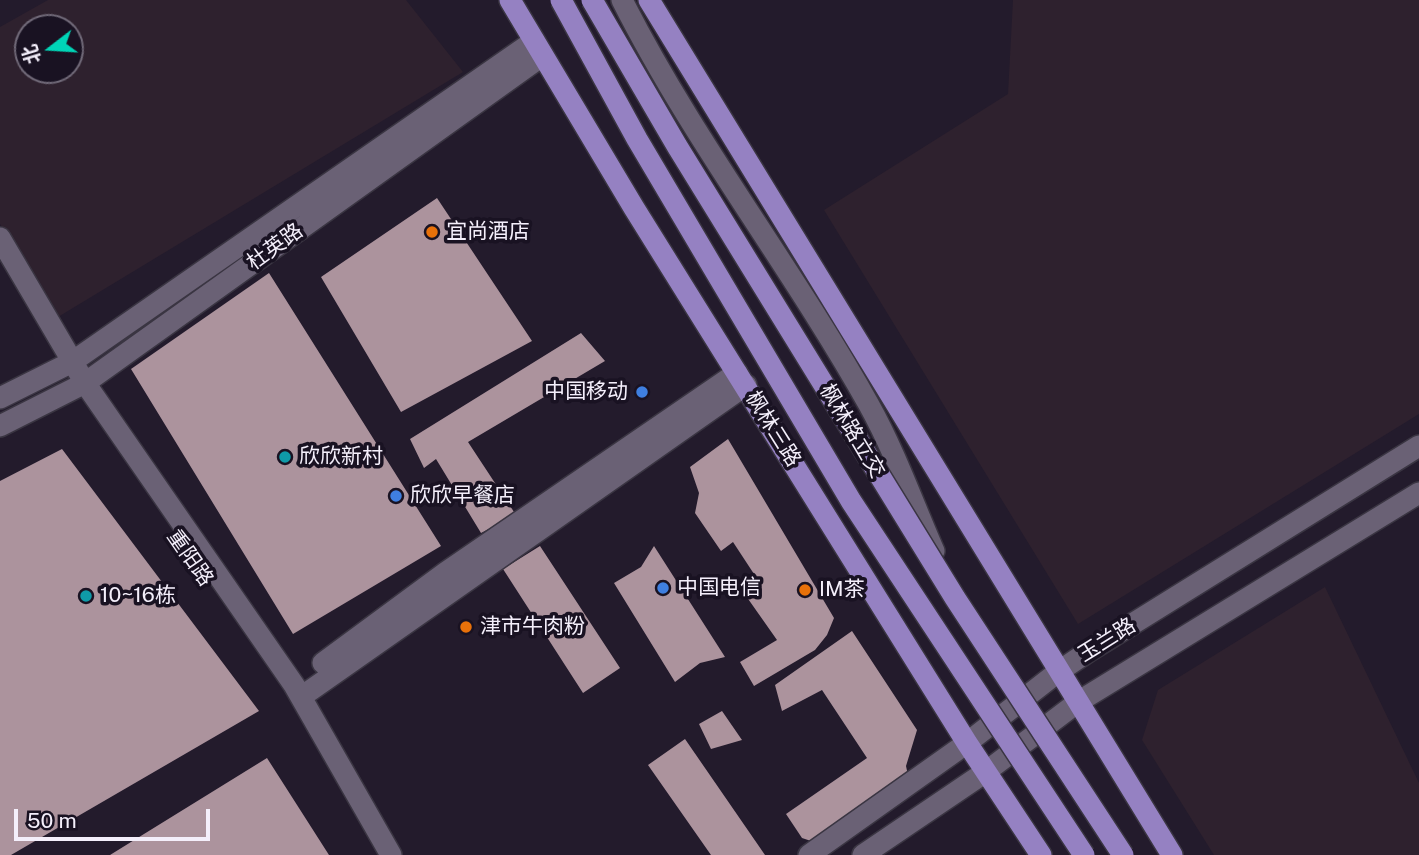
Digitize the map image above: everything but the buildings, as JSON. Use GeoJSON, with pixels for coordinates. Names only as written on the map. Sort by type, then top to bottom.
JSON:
{"type":"FeatureCollection","features":[{"type":"Feature","properties":{"kind":"main road","name":"枫林三路"},"geometry":{"type":"LineString","coordinates":[[510,0],[967,743],[1041,855]]}},
{"type":"Feature","properties":{"kind":"main road","name":"枫林路立交"},"geometry":{"type":"LineString","coordinates":[[561,0],[637,139],[851,502],[1084,855]]}},
{"type":"Feature","properties":{"kind":"main road","name":"枫林路立交"},"geometry":{"type":"LineString","coordinates":[[592,0],[677,146],[955,598],[1123,855]]}},
{"type":"Feature","properties":{"kind":"main road"},"geometry":{"type":"LineString","coordinates":[[650,1],[1172,855]]}},
{"type":"Feature","properties":{"kind":"street"},"geometry":{"type":"LineString","coordinates":[[622,0],[688,116],[791,276],[869,406],[955,598]]}},
{"type":"Feature","properties":{"kind":"street","name":"杜英路"},"geometry":{"type":"LineString","coordinates":[[0,398],[66,365],[538,49]]}},
{"type":"Feature","properties":{"kind":"street","name":"杜英路"},"geometry":{"type":"LineString","coordinates":[[0,426],[80,386],[538,49]]}},
{"type":"Feature","properties":{"kind":"street","name":"重阳路"},"geometry":{"type":"LineString","coordinates":[[0,238],[66,365]]}},
{"type":"Feature","properties":{"kind":"street","name":"重阳路"},"geometry":{"type":"LineString","coordinates":[[0,263],[283,691],[375,855]]}},
{"type":"Feature","properties":{"kind":"street"},"geometry":{"type":"LineString","coordinates":[[298,691],[445,573],[741,379]]}},
{"type":"Feature","properties":{"kind":"street","name":"重阳路"},"geometry":{"type":"LineString","coordinates":[[80,386],[298,691],[391,855]]}},
{"type":"Feature","properties":{"kind":"street","name":"玉兰路"},"geometry":{"type":"LineString","coordinates":[[809,855],[967,743],[1058,672],[1419,446]]}},
{"type":"Feature","properties":{"kind":"street","name":"玉兰路"},"geometry":{"type":"LineString","coordinates":[[863,855],[987,771],[1078,702],[1419,493]]}},
{"type":"Feature","properties":{"kind":"shaded area"},"geometry":{"type":"Polygon","coordinates":[[[48,0],[406,0],[463,72],[58,317],[0,224],[0,27],[14,19],[14,84],[84,84],[84,14],[23,14],[48,0]]]}},
{"type":"Feature","properties":{"kind":"shaded area"},"geometry":{"type":"Polygon","coordinates":[[[1013,0],[1419,0],[1419,414],[1078,624],[824,210],[1008,94],[1013,0]]]}},
{"type":"Feature","properties":{"kind":"shaded area"},"geometry":{"type":"Polygon","coordinates":[[[1325,587],[1419,783],[1419,855],[1214,855],[1142,740],[1158,690],[1325,587]]]}},
{"type":"Feature","properties":{"kind":"place","name":"宜尚酒店"},"geometry":{"type":"Point","coordinates":[432,232]}},
{"type":"Feature","properties":{"kind":"place","name":"中国移动"},"geometry":{"type":"Point","coordinates":[642,392]}},
{"type":"Feature","properties":{"kind":"place","name":"欣欣新村"},"geometry":{"type":"Point","coordinates":[285,457]}},
{"type":"Feature","properties":{"kind":"place","name":"欣欣早餐店"},"geometry":{"type":"Point","coordinates":[396,496]}},
{"type":"Feature","properties":{"kind":"place","name":"中国电信"},"geometry":{"type":"Point","coordinates":[663,588]}},
{"type":"Feature","properties":{"kind":"place","name":"IM茶"},"geometry":{"type":"Point","coordinates":[805,590]}},
{"type":"Feature","properties":{"kind":"place","name":"10~16栋"},"geometry":{"type":"Point","coordinates":[86,596]}},
{"type":"Feature","properties":{"kind":"place","name":"津市牛肉粉"},"geometry":{"type":"Point","coordinates":[466,627]}}]}
